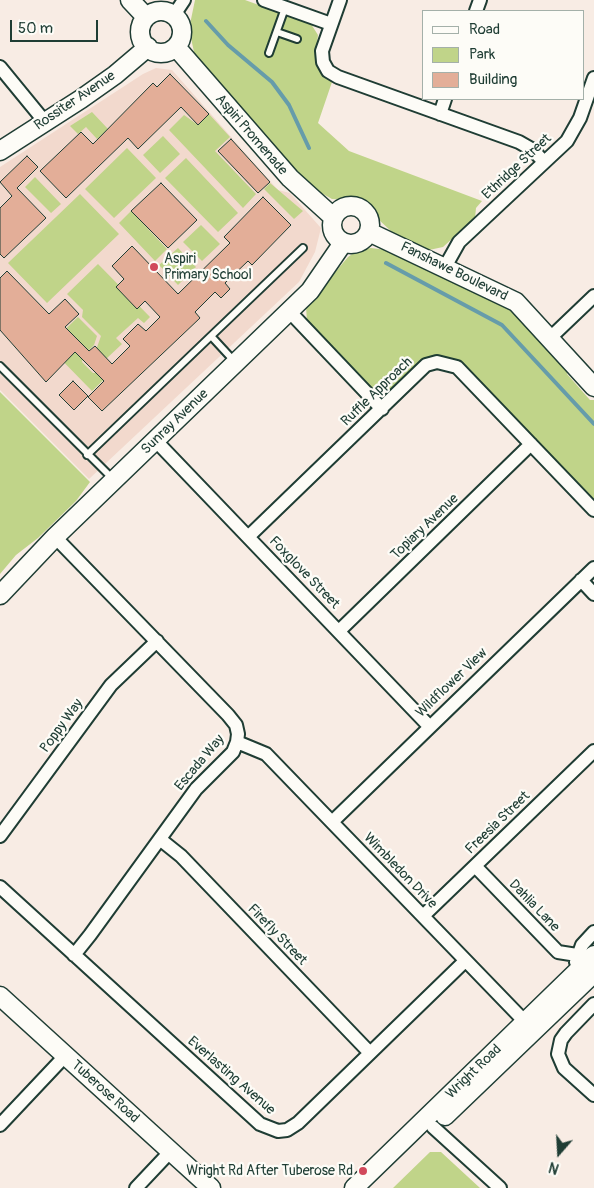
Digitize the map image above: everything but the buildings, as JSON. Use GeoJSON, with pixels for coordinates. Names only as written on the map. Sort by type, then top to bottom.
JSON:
{"type":"FeatureCollection","features":[{"type":"Feature","properties":{"kind":"street"},"geometry":{"type":"LineString","coordinates":[[130,0],[146,17]]}},
{"type":"Feature","properties":{"kind":"street"},"geometry":{"type":"LineString","coordinates":[[174,15],[184,0]]}},
{"type":"Feature","properties":{"kind":"street"},"geometry":{"type":"LineString","coordinates":[[264,0],[331,24]]}},
{"type":"Feature","properties":{"kind":"street"},"geometry":{"type":"LineString","coordinates":[[340,0],[322,52],[322,62],[328,71],[338,77],[519,142],[533,150],[544,162]]}},
{"type":"Feature","properties":{"kind":"street"},"geometry":{"type":"LineString","coordinates":[[162,11],[174,15],[182,28],[181,38],[176,47],[160,52],[148,47],[141,35],[146,17],[162,11]]}},
{"type":"Feature","properties":{"kind":"street","name":"Rossiter Avenue"},"geometry":{"type":"LineString","coordinates":[[0,151],[114,76],[148,47]]}},
{"type":"Feature","properties":{"kind":"street","name":"Aspiri Promenade"},"geometry":{"type":"LineString","coordinates":[[176,47],[290,178],[333,217]]}},
{"type":"Feature","properties":{"kind":"street"},"geometry":{"type":"LineString","coordinates":[[0,67],[45,122]]}},
{"type":"Feature","properties":{"kind":"street","name":"Ethridge Street"},"geometry":{"type":"LineString","coordinates":[[445,268],[459,242],[572,133],[594,78]]}},
{"type":"Feature","properties":{"kind":"street"},"geometry":{"type":"LineString","coordinates":[[440,114],[445,100]]}},
{"type":"Feature","properties":{"kind":"street"},"geometry":{"type":"LineString","coordinates":[[347,206],[358,207],[368,214],[370,220],[369,232],[366,237],[356,244],[343,242],[334,234],[332,228],[333,217],[341,208],[347,206]]}},
{"type":"Feature","properties":{"kind":"street","name":"Fanshawe Boulevard"},"geometry":{"type":"LineString","coordinates":[[369,232],[516,302],[594,387]]}},
{"type":"Feature","properties":{"kind":"street","name":"Sunray Avenue"},"geometry":{"type":"LineString","coordinates":[[0,595],[114,480],[289,311],[318,280],[343,242]]}},
{"type":"Feature","properties":{"kind":"street"},"geometry":{"type":"LineString","coordinates":[[549,339],[594,296]]}},
{"type":"Feature","properties":{"kind":"street"},"geometry":{"type":"LineString","coordinates":[[289,311],[382,409]]}},
{"type":"Feature","properties":{"kind":"street","name":"Ruffle Approach"},"geometry":{"type":"LineString","coordinates":[[248,537],[426,365],[445,363],[456,367],[594,510]]}},
{"type":"Feature","properties":{"kind":"street","name":"Foxglove Street"},"geometry":{"type":"LineString","coordinates":[[156,440],[429,726]]}},
{"type":"Feature","properties":{"kind":"street","name":"Topiary Avenue"},"geometry":{"type":"LineString","coordinates":[[339,631],[531,444]]}},
{"type":"Feature","properties":{"kind":"street","name":"Escada Way"},"geometry":{"type":"LineString","coordinates":[[56,537],[233,720],[237,729],[237,742],[232,752],[196,789],[161,840],[74,955]]}},
{"type":"Feature","properties":{"kind":"street","name":"Wildflower View"},"geometry":{"type":"LineString","coordinates":[[332,822],[594,568]]}},
{"type":"Feature","properties":{"kind":"street"},"geometry":{"type":"LineString","coordinates":[[581,580],[594,594]]}},
{"type":"Feature","properties":{"kind":"street","name":"Poppy Way"},"geometry":{"type":"LineString","coordinates":[[0,836],[107,689],[157,641]]}},
{"type":"Feature","properties":{"kind":"street","name":"Wimbledon Drive"},"geometry":{"type":"LineString","coordinates":[[237,742],[266,754],[530,1027]]}},
{"type":"Feature","properties":{"kind":"street","name":"Freesia Street"},"geometry":{"type":"LineString","coordinates":[[423,916],[594,751]]}},
{"type":"Feature","properties":{"kind":"street","name":"Firefly Street"},"geometry":{"type":"LineString","coordinates":[[161,840],[181,856],[370,1052]]}},
{"type":"Feature","properties":{"kind":"street","name":"Dahlia Lane"},"geometry":{"type":"LineString","coordinates":[[476,866],[558,952],[585,964]]}},
{"type":"Feature","properties":{"kind":"street","name":"Everlasting Avenue"},"geometry":{"type":"LineString","coordinates":[[0,887],[260,1124],[268,1129],[282,1131],[291,1128],[466,961]]}},
{"type":"Feature","properties":{"kind":"street"},"geometry":{"type":"LineString","coordinates":[[585,964],[582,946],[594,932]]}},
{"type":"Feature","properties":{"kind":"street","name":"Wright Road"},"geometry":{"type":"LineString","coordinates":[[371,1188],[530,1027],[585,964]]}},
{"type":"Feature","properties":{"kind":"street","name":"Tuberose Road"},"geometry":{"type":"LineString","coordinates":[[0,996],[211,1188]]}},
{"type":"Feature","properties":{"kind":"street"},"geometry":{"type":"LineString","coordinates":[[594,1004],[566,1033],[561,1040],[558,1054],[564,1068],[594,1095]]}},
{"type":"Feature","properties":{"kind":"street","name":"Wright Road"},"geometry":{"type":"LineString","coordinates":[[354,1188],[530,1027]]}},
{"type":"Feature","properties":{"kind":"street"},"geometry":{"type":"LineString","coordinates":[[0,1125],[65,1056]]}},
{"type":"Feature","properties":{"kind":"street"},"geometry":{"type":"LineString","coordinates":[[433,1127],[500,1188]]}},
{"type":"Feature","properties":{"kind":"street"},"geometry":{"type":"LineString","coordinates":[[136,1188],[170,1152]]}},
{"type":"Feature","properties":{"kind":"lane"},"geometry":{"type":"LineString","coordinates":[[270,53],[285,8]]}},
{"type":"Feature","properties":{"kind":"lane"},"geometry":{"type":"LineString","coordinates":[[277,32],[297,39]]}},
{"type":"Feature","properties":{"kind":"lane"},"geometry":{"type":"LineString","coordinates":[[87,455],[303,248]]}},
{"type":"Feature","properties":{"kind":"lane"},"geometry":{"type":"LineString","coordinates":[[210,336],[236,363]]}},
{"type":"Feature","properties":{"kind":"lane"},"geometry":{"type":"LineString","coordinates":[[0,366],[114,480]]}},
{"type":"Feature","properties":{"kind":"shaded area","name":"Aspiri Primary School"},"geometry":{"type":"Polygon","coordinates":[[[156,68],[172,70],[278,190],[290,193],[321,228],[315,252],[299,282],[89,479],[0,390],[0,167],[143,74],[156,68]]]}},
{"type":"Feature","properties":{"kind":"green space"},"geometry":{"type":"Polygon","coordinates":[[[195,0],[245,0],[311,24],[318,35],[315,59],[320,72],[332,82],[318,123],[349,151],[482,201],[476,208],[475,218],[443,247],[429,250],[393,233],[362,204],[353,200],[332,199],[307,185],[204,70],[194,52],[189,29],[195,0]]]}},
{"type":"Feature","properties":{"kind":"green space"},"geometry":{"type":"Polygon","coordinates":[[[92,112],[108,129],[97,139],[86,127],[78,134],[70,126],[92,112]]]}},
{"type":"Feature","properties":{"kind":"green space"},"geometry":{"type":"Polygon","coordinates":[[[209,114],[230,137],[215,151],[256,194],[243,208],[169,130],[184,115],[198,125],[209,114]]]}},
{"type":"Feature","properties":{"kind":"green space"},"geometry":{"type":"Polygon","coordinates":[[[163,136],[180,154],[160,173],[143,155],[163,136]]]}},
{"type":"Feature","properties":{"kind":"green space"},"geometry":{"type":"Polygon","coordinates":[[[127,148],[156,178],[114,218],[85,189],[127,148]]]}},
{"type":"Feature","properties":{"kind":"green space"},"geometry":{"type":"Polygon","coordinates":[[[186,158],[238,213],[218,232],[165,178],[186,158]]]}},
{"type":"Feature","properties":{"kind":"green space"},"geometry":{"type":"Polygon","coordinates":[[[35,177],[61,204],[51,213],[25,187],[35,177]]]}},
{"type":"Feature","properties":{"kind":"green space"},"geometry":{"type":"Polygon","coordinates":[[[270,183],[303,211],[294,219],[264,189],[270,183]]]}},
{"type":"Feature","properties":{"kind":"green space"},"geometry":{"type":"Polygon","coordinates":[[[80,194],[119,234],[47,303],[8,263],[80,194]]]}},
{"type":"Feature","properties":{"kind":"green space"},"geometry":{"type":"Polygon","coordinates":[[[131,211],[167,249],[155,261],[119,223],[131,211]]]}},
{"type":"Feature","properties":{"kind":"green space"},"geometry":{"type":"Polygon","coordinates":[[[201,225],[220,244],[202,261],[183,242],[201,225]]]}},
{"type":"Feature","properties":{"kind":"green space"},"geometry":{"type":"Polygon","coordinates":[[[178,248],[196,267],[178,285],[159,265],[178,248]]]}},
{"type":"Feature","properties":{"kind":"green space"},"geometry":{"type":"Polygon","coordinates":[[[371,248],[387,250],[505,305],[514,311],[567,368],[567,374],[590,400],[594,400],[594,502],[455,360],[445,357],[433,357],[393,389],[380,391],[369,386],[310,326],[307,321],[306,307],[348,257],[358,250],[371,248]]]}},
{"type":"Feature","properties":{"kind":"green space"},"geometry":{"type":"Polygon","coordinates":[[[98,264],[150,317],[144,323],[138,318],[116,338],[122,344],[106,359],[96,350],[101,336],[82,317],[83,310],[67,294],[98,264]]]}},
{"type":"Feature","properties":{"kind":"green space"},"geometry":{"type":"Polygon","coordinates":[[[78,317],[97,336],[94,345],[83,356],[82,362],[93,373],[97,373],[108,364],[119,365],[92,391],[48,346],[78,317]]]}},
{"type":"Feature","properties":{"kind":"green space"},"geometry":{"type":"Polygon","coordinates":[[[0,392],[90,482],[76,501],[38,538],[16,555],[0,574],[0,392]]]}},
{"type":"Feature","properties":{"kind":"green space"},"geometry":{"type":"Polygon","coordinates":[[[430,1152],[441,1152],[480,1188],[393,1188],[430,1152]]]}},
{"type":"Feature","properties":{"kind":"waterway"},"geometry":{"type":"LineString","coordinates":[[206,21],[228,45],[272,82],[289,105],[309,148]]}},
{"type":"Feature","properties":{"kind":"waterway"},"geometry":{"type":"LineString","coordinates":[[386,263],[502,325],[594,424]]}},
{"type":"Feature","properties":{"kind":"place","name":"Aspiri Primary School"},"geometry":{"type":"Point","coordinates":[154,267]}},
{"type":"Feature","properties":{"kind":"place","name":"Wright Rd After Tuberose Rd"},"geometry":{"type":"Point","coordinates":[363,1171]}}]}
